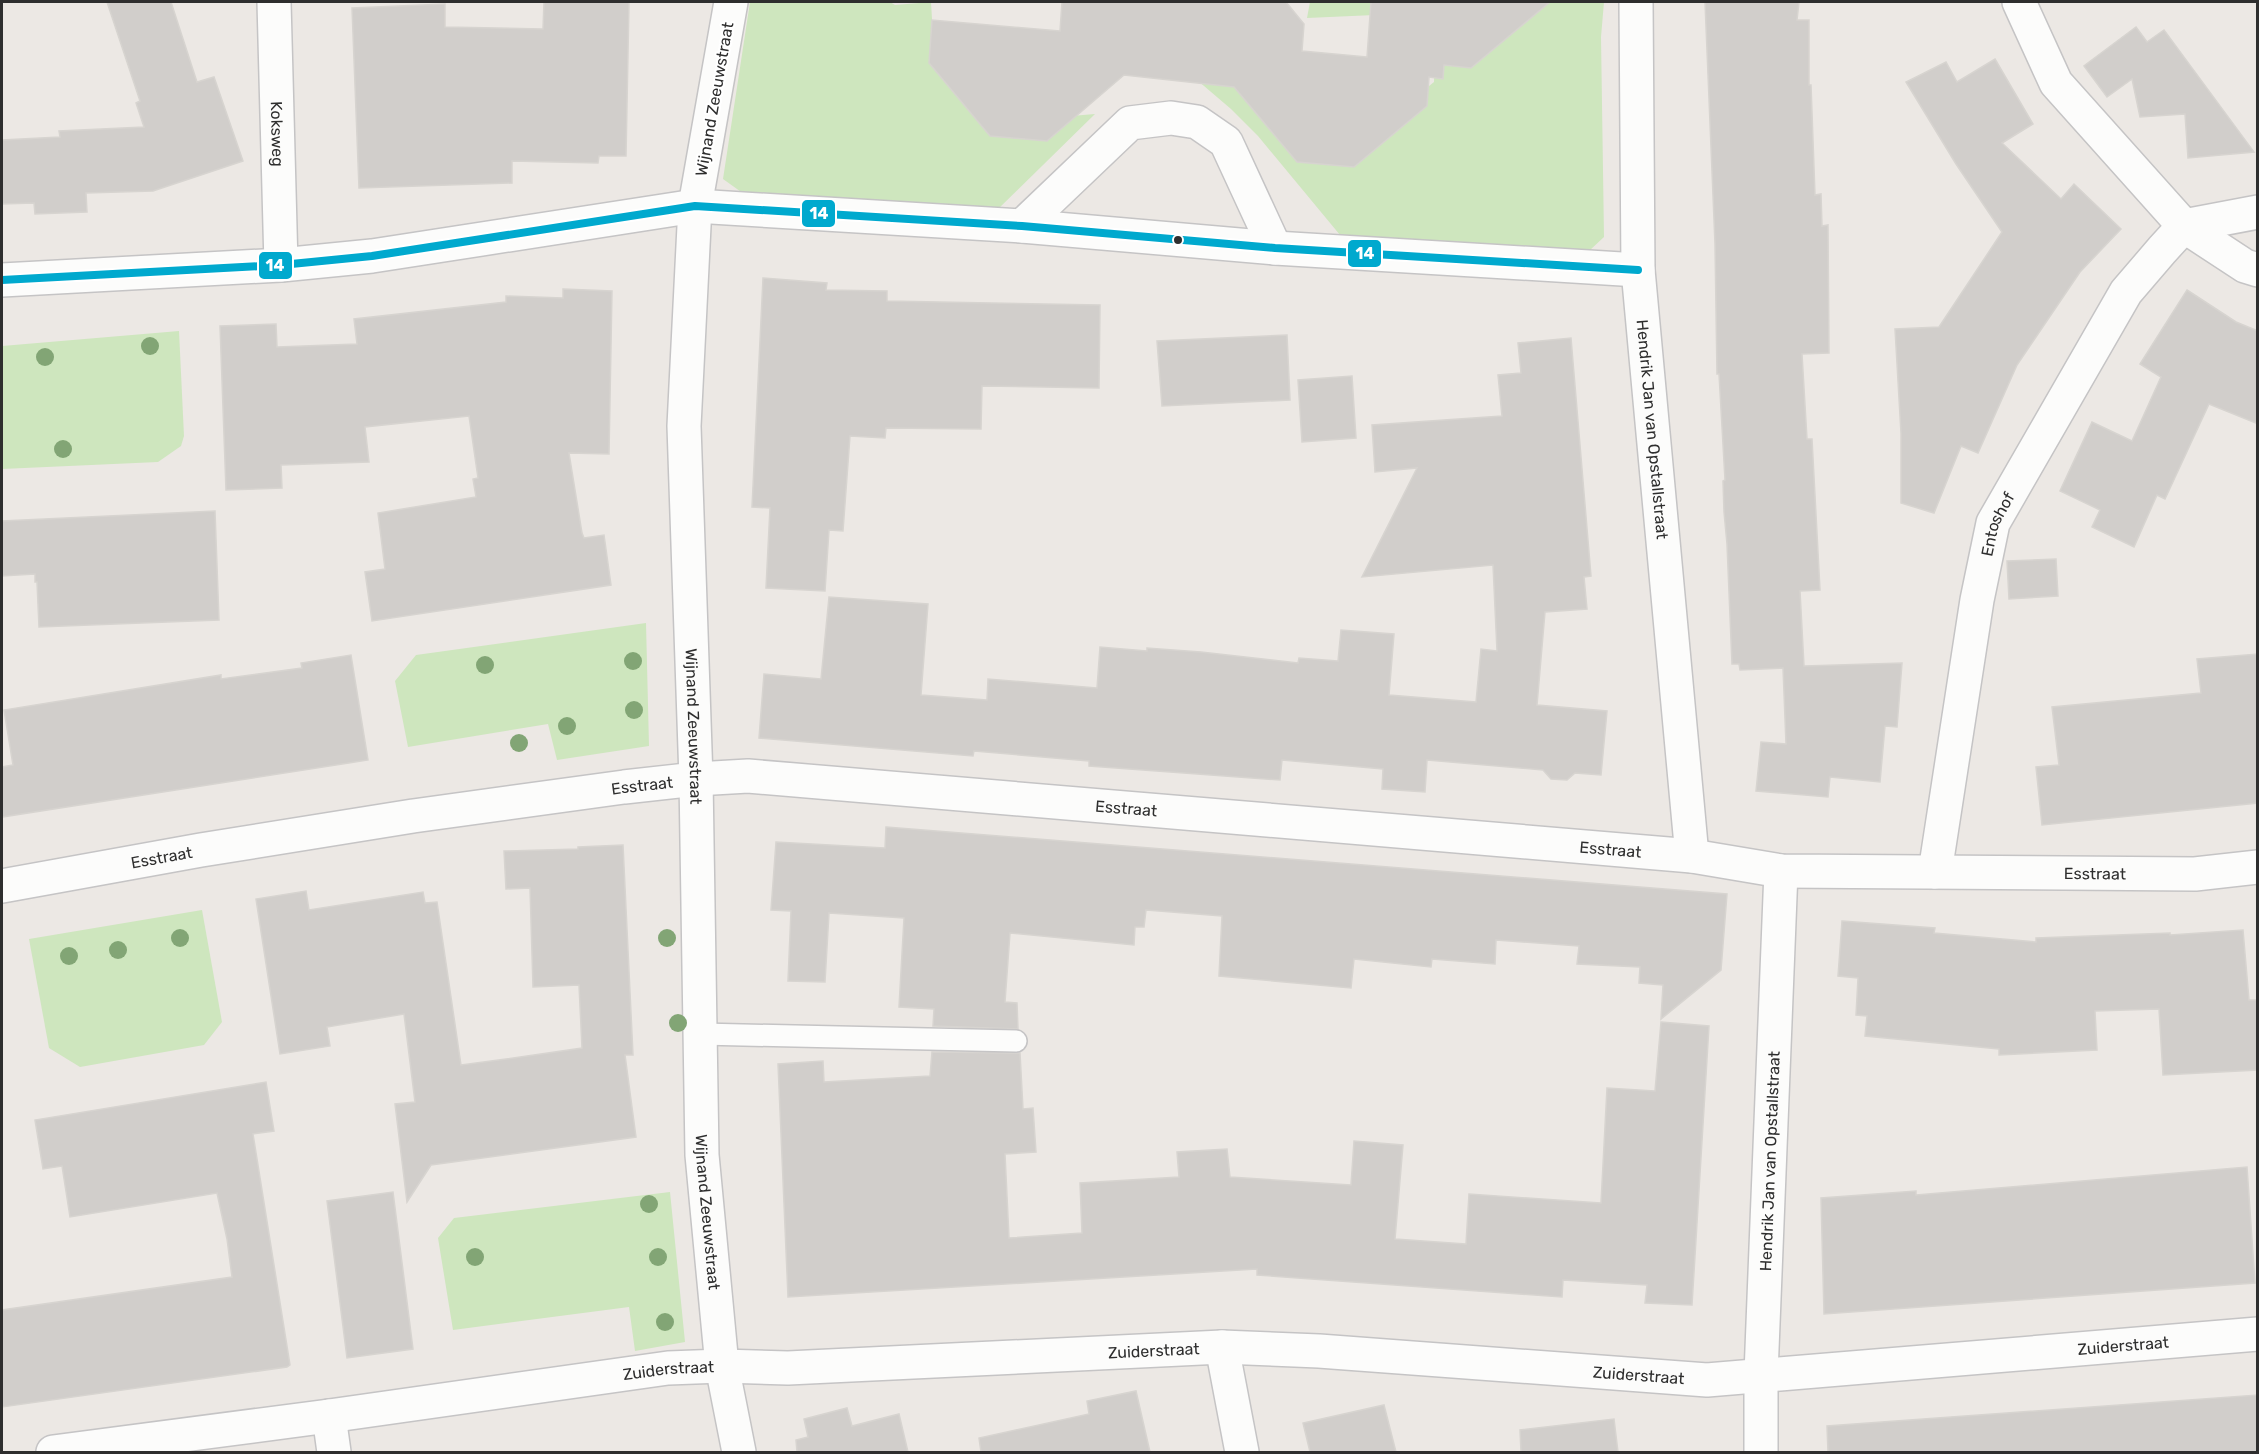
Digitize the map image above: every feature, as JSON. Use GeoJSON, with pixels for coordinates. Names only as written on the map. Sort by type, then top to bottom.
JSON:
{"type":"FeatureCollection","features":[{"type":"Feature","properties":{"kind":"street","name":"Koksweg"},"geometry":{"type":"LineString","coordinates":[[274,2],[281,265]]}},
{"type":"Feature","properties":{"kind":"street","name":"Wijnand Zeeuwstraat"},"geometry":{"type":"LineString","coordinates":[[731,2],[695,206],[684,426],[696,779],[702,1155],[722,1366],[739,1452]]}},
{"type":"Feature","properties":{"kind":"street","name":"Hendrik Jan van Opstallstraat"},"geometry":{"type":"LineString","coordinates":[[1636,2],[1638,270],[1692,856]]}},
{"type":"Feature","properties":{"kind":"street"},"geometry":{"type":"LineString","coordinates":[[2019,2],[2056,83],[2184,226],[2245,266],[2258,270]]}},
{"type":"Feature","properties":{"kind":"street"},"geometry":{"type":"LineString","coordinates":[[1022,226],[1130,123],[1171,118],[1197,122],[1226,142],[1275,248]]}},
{"type":"Feature","properties":{"kind":"street"},"geometry":{"type":"LineString","coordinates":[[2,280],[281,265],[372,256],[695,206],[1022,226],[1275,248],[1638,270]]}},
{"type":"Feature","properties":{"kind":"street"},"geometry":{"type":"LineString","coordinates":[[2184,226],[2258,212]]}},
{"type":"Feature","properties":{"kind":"street","name":"Entoshof"},"geometry":{"type":"LineString","coordinates":[[1935,872],[1977,600],[1993,523],[2126,292],[2184,226]]}},
{"type":"Feature","properties":{"kind":"street","name":"Esstraat"},"geometry":{"type":"LineString","coordinates":[[2,886],[201,850],[413,816],[696,779],[748,776],[1692,856],[1781,871],[2194,874],[2258,867]]}},
{"type":"Feature","properties":{"kind":"street","name":"Hendrik Jan van Opstallstraat"},"geometry":{"type":"LineString","coordinates":[[1761,1452],[1761,1374],[1781,871]]}},
{"type":"Feature","properties":{"kind":"street","name":"Zuiderstraat"},"geometry":{"type":"LineString","coordinates":[[52,1452],[668,1368],[722,1366],[788,1368],[1222,1347],[1331,1352],[1707,1380],[2258,1334]]}},
{"type":"Feature","properties":{"kind":"street"},"geometry":{"type":"LineString","coordinates":[[1222,1347],[1242,1452]]}},
{"type":"Feature","properties":{"kind":"street"},"geometry":{"type":"LineString","coordinates":[[329,1416],[334,1452]]}},
{"type":"Feature","properties":{"kind":"lane"},"geometry":{"type":"LineString","coordinates":[[700,1034],[1016,1041]]}},
{"type":"Feature","properties":{"kind":"green space"},"geometry":{"type":"Polygon","coordinates":[[[750,2],[890,2],[895,5],[931,2],[934,53],[1023,120],[1095,114],[996,211],[744,194],[723,179],[750,2]]]}},
{"type":"Feature","properties":{"kind":"green space"},"geometry":{"type":"Polygon","coordinates":[[[1310,2],[1398,2],[1397,14],[1307,18],[1310,2]]]}},
{"type":"Feature","properties":{"kind":"green space"},"geometry":{"type":"Polygon","coordinates":[[[1517,2],[1604,2],[1601,37],[1604,237],[1589,251],[1340,235],[1258,136],[1197,80],[1203,44],[1370,134],[1434,82],[1435,29],[1491,29],[1517,2]]]}},
{"type":"Feature","properties":{"kind":"green space"},"geometry":{"type":"Polygon","coordinates":[[[179,331],[184,436],[181,446],[158,462],[2,469],[2,346],[179,331]]]}},
{"type":"Feature","properties":{"kind":"green space"},"geometry":{"type":"Polygon","coordinates":[[[646,623],[649,746],[557,760],[548,724],[408,747],[395,681],[416,655],[646,623]]]}},
{"type":"Feature","properties":{"kind":"green space"},"geometry":{"type":"Polygon","coordinates":[[[202,910],[222,1022],[204,1045],[80,1067],[49,1048],[29,939],[202,910]]]}},
{"type":"Feature","properties":{"kind":"green space"},"geometry":{"type":"Polygon","coordinates":[[[670,1192],[685,1342],[635,1351],[629,1307],[453,1330],[438,1238],[454,1218],[670,1192]]]}},
{"type":"Feature","properties":{"kind":"building"},"geometry":{"type":"Polygon","coordinates":[[[107,2],[171,2],[197,82],[214,77],[243,161],[153,191],[86,193],[87,212],[35,214],[34,203],[2,204],[2,140],[60,137],[59,131],[144,127],[136,103],[140,101],[107,2]]]}},
{"type":"Feature","properties":{"kind":"building"},"geometry":{"type":"Polygon","coordinates":[[[544,2],[629,2],[626,156],[599,156],[598,163],[512,161],[512,183],[359,188],[352,8],[445,4],[445,27],[543,29],[544,2]]]}},
{"type":"Feature","properties":{"kind":"building"},"geometry":{"type":"Polygon","coordinates":[[[1062,2],[1286,2],[1304,24],[1302,51],[1367,57],[1371,2],[1550,2],[1471,68],[1444,65],[1443,79],[1429,77],[1427,106],[1354,167],[1297,162],[1234,87],[1124,75],[1047,141],[990,136],[929,63],[932,20],[1060,31],[1062,2]]]}},
{"type":"Feature","properties":{"kind":"building"},"geometry":{"type":"Polygon","coordinates":[[[1705,2],[1799,2],[1797,20],[1809,20],[1809,85],[1811,85],[1815,195],[1821,194],[1822,226],[1828,225],[1829,353],[1802,354],[1807,439],[1812,439],[1820,590],[1800,591],[1804,666],[1902,663],[1897,727],[1885,726],[1880,782],[1830,777],[1828,797],[1756,791],[1761,742],[1786,744],[1783,668],[1740,670],[1739,664],[1732,664],[1724,512],[1723,481],[1725,480],[1719,374],[1717,374],[1715,244],[1705,2]]]}},
{"type":"Feature","properties":{"kind":"building"},"geometry":{"type":"Polygon","coordinates":[[[2136,27],[2147,42],[2164,30],[2254,152],[2188,158],[2185,114],[2140,117],[2132,79],[2107,97],[2084,66],[2136,27]]]}},
{"type":"Feature","properties":{"kind":"building"},"geometry":{"type":"Polygon","coordinates":[[[1995,59],[2033,124],[2002,143],[2061,199],[2074,184],[2121,229],[2080,272],[2017,365],[1978,453],[1961,446],[1934,513],[1901,503],[1901,433],[1895,329],[1939,327],[2002,232],[1956,164],[1906,82],[1946,62],[1957,82],[1995,59]]]}},
{"type":"Feature","properties":{"kind":"building"},"geometry":{"type":"Polygon","coordinates":[[[763,278],[827,283],[826,290],[887,291],[887,301],[1100,305],[1099,388],[982,386],[981,429],[886,428],[885,438],[850,436],[843,531],[829,530],[825,591],[766,588],[770,508],[752,507],[763,278]]]}},
{"type":"Feature","properties":{"kind":"building"},"geometry":{"type":"Polygon","coordinates":[[[563,289],[612,291],[609,454],[569,453],[582,533],[584,538],[604,535],[611,585],[372,621],[365,572],[385,569],[378,513],[476,497],[473,479],[478,478],[469,416],[365,427],[369,462],[281,465],[282,488],[226,490],[220,326],[276,324],[277,347],[357,344],[354,319],[506,302],[506,296],[563,298],[563,289]]]}},
{"type":"Feature","properties":{"kind":"building"},"geometry":{"type":"Polygon","coordinates":[[[2187,290],[2236,322],[2258,331],[2258,424],[2209,404],[2165,499],[2157,495],[2134,547],[2092,527],[2100,510],[2060,491],[2092,422],[2132,441],[2161,377],[2140,364],[2187,290]]]}},
{"type":"Feature","properties":{"kind":"building"},"geometry":{"type":"Polygon","coordinates":[[[1287,335],[1290,400],[1162,406],[1157,341],[1287,335]]]}},
{"type":"Feature","properties":{"kind":"building"},"geometry":{"type":"Polygon","coordinates":[[[1571,338],[1591,576],[1584,577],[1587,609],[1545,612],[1537,705],[1607,711],[1601,775],[1575,773],[1567,780],[1551,779],[1543,770],[1427,760],[1425,792],[1382,789],[1383,769],[1282,760],[1280,780],[1089,766],[1089,761],[974,751],[973,756],[759,738],[764,674],[821,679],[829,597],[928,604],[921,695],[987,700],[988,679],[1097,688],[1100,647],[1201,652],[1298,663],[1299,658],[1338,661],[1341,630],[1394,634],[1389,695],[1476,702],[1481,649],[1497,651],[1493,565],[1362,577],[1417,468],[1375,472],[1372,425],[1502,416],[1498,375],[1521,373],[1518,343],[1571,338]]]}},
{"type":"Feature","properties":{"kind":"building"},"geometry":{"type":"Polygon","coordinates":[[[1352,376],[1356,438],[1302,442],[1298,380],[1352,376]]]}},
{"type":"Feature","properties":{"kind":"building"},"geometry":{"type":"Polygon","coordinates":[[[215,511],[219,620],[39,627],[35,574],[2,576],[2,521],[215,511]]]}},
{"type":"Feature","properties":{"kind":"building"},"geometry":{"type":"Polygon","coordinates":[[[2056,559],[2058,596],[2009,599],[2007,561],[2056,559]]]}},
{"type":"Feature","properties":{"kind":"building"},"geometry":{"type":"Polygon","coordinates":[[[2258,654],[2258,803],[2042,825],[2036,767],[2059,765],[2052,707],[2201,693],[2197,659],[2258,654]]]}},
{"type":"Feature","properties":{"kind":"building"},"geometry":{"type":"Polygon","coordinates":[[[351,655],[368,760],[2,817],[2,767],[13,765],[4,710],[221,675],[221,679],[302,668],[301,663],[351,655]]]}},
{"type":"Feature","properties":{"kind":"building"},"geometry":{"type":"Polygon","coordinates":[[[886,827],[1727,894],[1721,970],[1661,1019],[1663,985],[1639,983],[1640,967],[1577,964],[1579,946],[1496,940],[1495,964],[1432,959],[1431,967],[1354,959],[1351,988],[1219,976],[1222,916],[1146,910],[1144,927],[1135,927],[1134,945],[1010,933],[1005,1002],[1017,1003],[1018,1029],[933,1026],[934,1009],[899,1007],[904,918],[829,913],[825,982],[788,981],[791,911],[771,910],[776,842],[885,848],[886,827]]]}},
{"type":"Feature","properties":{"kind":"building"},"geometry":{"type":"Polygon","coordinates":[[[623,845],[633,1055],[625,1055],[636,1137],[431,1165],[407,1202],[395,1104],[415,1102],[404,1014],[327,1027],[330,1046],[280,1054],[256,899],[306,891],[309,910],[423,892],[425,903],[437,902],[461,1065],[582,1048],[579,985],[533,987],[530,888],[506,889],[504,851],[623,845]]]}},
{"type":"Feature","properties":{"kind":"building"},"geometry":{"type":"Polygon","coordinates":[[[1842,921],[1935,928],[1934,933],[2036,942],[2036,938],[2170,933],[2170,935],[2243,930],[2249,1000],[2258,1000],[2258,1070],[2163,1075],[2159,1009],[2095,1011],[2097,1050],[1999,1055],[1999,1049],[1865,1036],[1867,1016],[1856,1015],[1858,978],[1838,976],[1842,921]]]}},
{"type":"Feature","properties":{"kind":"building"},"geometry":{"type":"Polygon","coordinates":[[[1661,1022],[1709,1026],[1692,1305],[1645,1303],[1647,1285],[1563,1280],[1562,1297],[1257,1275],[1257,1269],[788,1297],[778,1064],[823,1061],[824,1082],[930,1076],[932,1052],[1020,1053],[1023,1109],[1033,1108],[1036,1152],[1005,1154],[1009,1238],[1082,1233],[1080,1183],[1179,1177],[1177,1152],[1227,1149],[1230,1177],[1351,1185],[1354,1141],[1403,1145],[1395,1239],[1466,1244],[1469,1194],[1601,1203],[1607,1088],[1655,1091],[1661,1022]]]}},
{"type":"Feature","properties":{"kind":"building"},"geometry":{"type":"Polygon","coordinates":[[[266,1082],[274,1131],[253,1134],[290,1365],[2,1407],[2,1310],[232,1277],[217,1193],[70,1217],[62,1166],[43,1169],[35,1120],[266,1082]]]}},
{"type":"Feature","properties":{"kind":"building"},"geometry":{"type":"Polygon","coordinates":[[[2247,1167],[2255,1283],[1824,1314],[1821,1198],[1916,1191],[1916,1195],[2247,1167]]]}},
{"type":"Feature","properties":{"kind":"building"},"geometry":{"type":"Polygon","coordinates":[[[393,1192],[413,1349],[347,1358],[327,1201],[393,1192]]]}},
{"type":"Feature","properties":{"kind":"building"},"geometry":{"type":"Polygon","coordinates":[[[1136,1391],[1150,1452],[981,1452],[979,1438],[1089,1414],[1087,1401],[1136,1391]]]}},
{"type":"Feature","properties":{"kind":"building"},"geometry":{"type":"Polygon","coordinates":[[[2258,1395],[2258,1452],[1828,1452],[1827,1426],[2258,1395]]]}},
{"type":"Feature","properties":{"kind":"building"},"geometry":{"type":"Polygon","coordinates":[[[1384,1405],[1396,1452],[1310,1452],[1303,1423],[1384,1405]]]}},
{"type":"Feature","properties":{"kind":"building"},"geometry":{"type":"Polygon","coordinates":[[[847,1408],[852,1426],[899,1414],[908,1452],[797,1452],[796,1440],[808,1437],[804,1419],[847,1408]]]}},
{"type":"Feature","properties":{"kind":"building"},"geometry":{"type":"Polygon","coordinates":[[[1614,1419],[1618,1452],[1521,1452],[1520,1430],[1614,1419]]]}},
{"type":"Feature","properties":{"kind":"transit line","name":"14"},"geometry":{"type":"LineString","coordinates":[[2,280],[281,265],[372,256],[695,206],[1022,226],[1275,248],[1638,270]]}}]}
